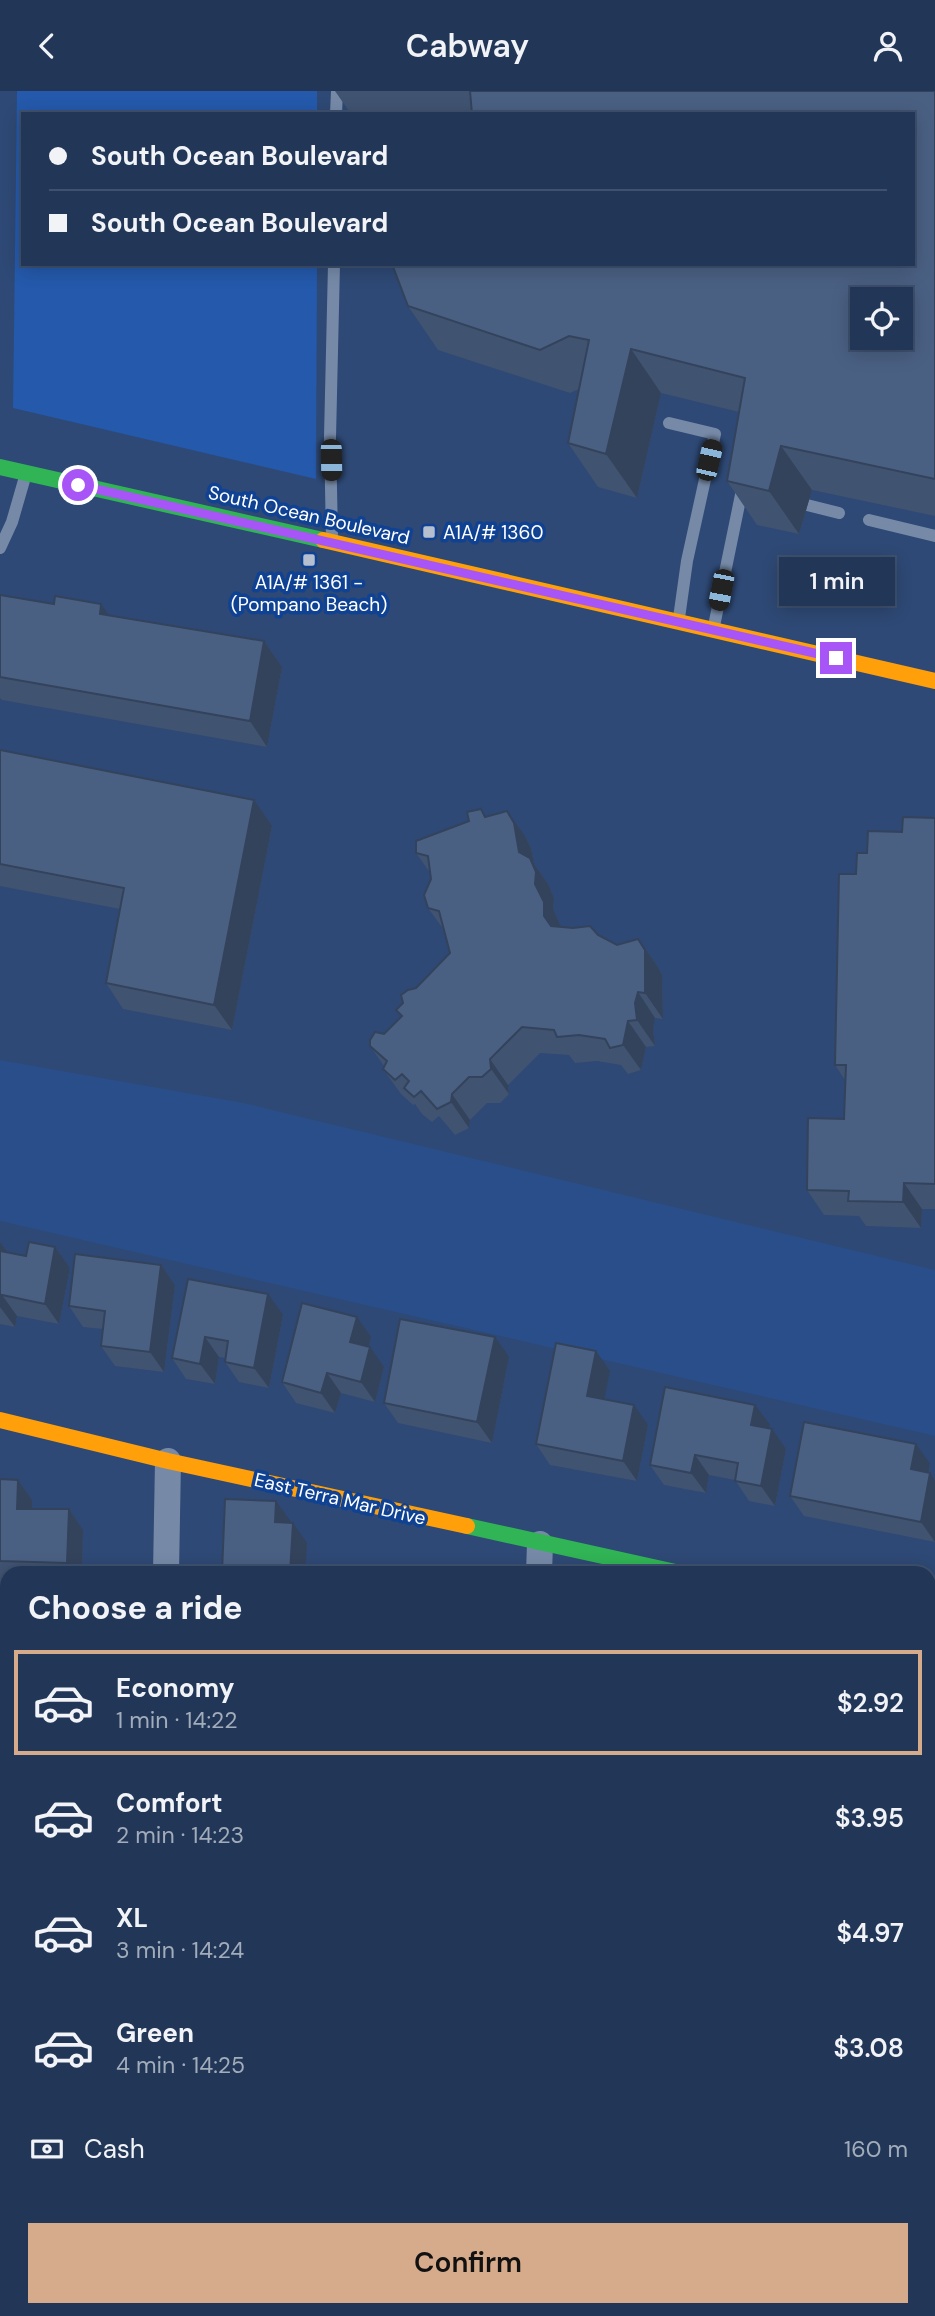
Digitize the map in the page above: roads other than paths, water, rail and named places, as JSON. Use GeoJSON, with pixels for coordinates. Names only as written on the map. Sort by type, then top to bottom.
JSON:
{"type":"FeatureCollection","features":[{"type":"Feature","properties":{"kind":"main road","name":"South Ocean Boulevard"},"geometry":{"type":"LineString","coordinates":[[0,467],[935,681]]}},
{"type":"Feature","properties":{"kind":"main road","name":"East Terra Mar Drive"},"geometry":{"type":"LineString","coordinates":[[0,1420],[168,1461],[646,1566]]}},
{"type":"Feature","properties":{"kind":"street"},"geometry":{"type":"LineString","coordinates":[[166,1566],[168,1461]]}},
{"type":"Feature","properties":{"kind":"street"},"geometry":{"type":"LineString","coordinates":[[539,1566],[540,1544]]}},
{"type":"Feature","properties":{"kind":"lane"},"geometry":{"type":"LineString","coordinates":[[337,91],[337,112]]}},
{"type":"Feature","properties":{"kind":"lane"},"geometry":{"type":"LineString","coordinates":[[332,542],[330,437],[334,266]]}},
{"type":"Feature","properties":{"kind":"lane"},"geometry":{"type":"LineString","coordinates":[[669,423],[715,434],[687,561],[679,622]]}},
{"type":"Feature","properties":{"kind":"lane"},"geometry":{"type":"LineString","coordinates":[[0,548],[12,521],[26,473]]}},
{"type":"Feature","properties":{"kind":"lane"},"geometry":{"type":"LineString","coordinates":[[713,630],[742,490],[763,495]]}},
{"type":"Feature","properties":{"kind":"lane"},"geometry":{"type":"LineString","coordinates":[[807,505],[839,513]]}},
{"type":"Feature","properties":{"kind":"lane"},"geometry":{"type":"LineString","coordinates":[[869,520],[935,536]]}},
{"type":"Feature","properties":{"kind":"place","name":"A1A/# 1360"},"geometry":{"type":"Point","coordinates":[429,532]}},
{"type":"Feature","properties":{"kind":"place","name":"A1A/# 1361 - (Pompano Beach)"},"geometry":{"type":"Point","coordinates":[309,560]}}]}
